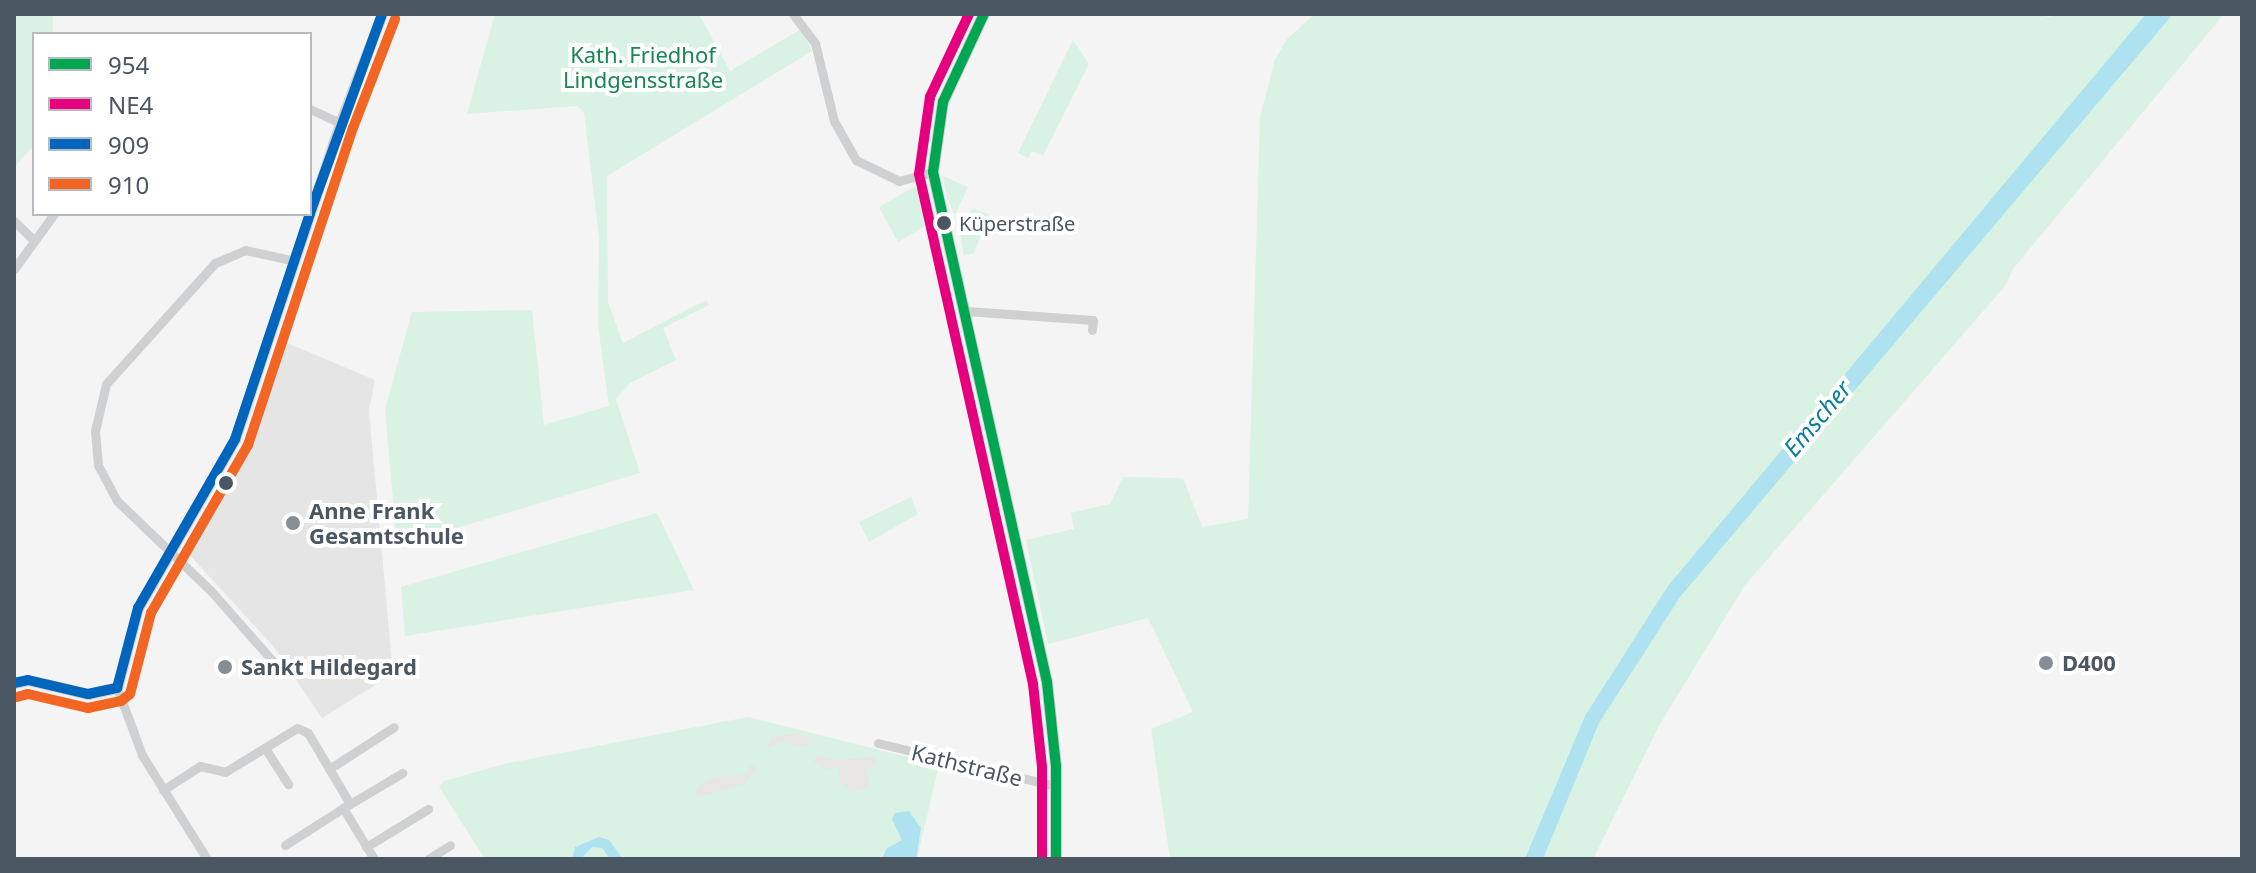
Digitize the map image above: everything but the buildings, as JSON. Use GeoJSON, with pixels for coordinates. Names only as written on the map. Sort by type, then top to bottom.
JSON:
{"type":"FeatureCollection","features":[{"type":"Feature","properties":{"kind":"main road"},"geometry":{"type":"LineString","coordinates":[[984,14],[943,102],[933,172],[967,311],[1047,682],[1056,786],[1056,859]]}},
{"type":"Feature","properties":{"kind":"street"},"geometry":{"type":"LineString","coordinates":[[312,209],[340,123],[382,14]]}},
{"type":"Feature","properties":{"kind":"street"},"geometry":{"type":"LineString","coordinates":[[793,14],[815,43],[837,130],[856,160],[899,181],[933,172]]}},
{"type":"Feature","properties":{"kind":"street"},"geometry":{"type":"LineString","coordinates":[[312,110],[340,123]]}},
{"type":"Feature","properties":{"kind":"street"},"geometry":{"type":"LineString","coordinates":[[14,269],[52,216]]}},
{"type":"Feature","properties":{"kind":"street"},"geometry":{"type":"LineString","coordinates":[[207,859],[142,755],[117,688],[127,635],[235,439],[310,216]]}},
{"type":"Feature","properties":{"kind":"street"},"geometry":{"type":"LineString","coordinates":[[14,221],[34,240]]}},
{"type":"Feature","properties":{"kind":"street"},"geometry":{"type":"LineString","coordinates":[[284,674],[170,552],[117,501],[98,465],[96,415],[106,384],[224,256],[258,250],[295,261]]}},
{"type":"Feature","properties":{"kind":"street"},"geometry":{"type":"LineString","coordinates":[[967,311],[1093,320],[1092,330]]}},
{"type":"Feature","properties":{"kind":"street"},"geometry":{"type":"LineString","coordinates":[[15,680],[88,694],[117,688]]}},
{"type":"Feature","properties":{"kind":"street"},"geometry":{"type":"LineString","coordinates":[[329,769],[394,727]]}},
{"type":"Feature","properties":{"kind":"street"},"geometry":{"type":"LineString","coordinates":[[163,790],[200,766],[225,772],[297,728],[308,733],[374,859]]}},
{"type":"Feature","properties":{"kind":"street","name":"Kathstraße"},"geometry":{"type":"LineString","coordinates":[[878,743],[1056,786]]}},
{"type":"Feature","properties":{"kind":"street"},"geometry":{"type":"LineString","coordinates":[[265,748],[288,784]]}},
{"type":"Feature","properties":{"kind":"street"},"geometry":{"type":"LineString","coordinates":[[285,845],[402,773]]}},
{"type":"Feature","properties":{"kind":"street"},"geometry":{"type":"LineString","coordinates":[[366,847],[428,809]]}},
{"type":"Feature","properties":{"kind":"street"},"geometry":{"type":"LineString","coordinates":[[428,859],[450,845]]}},
{"type":"Feature","properties":{"kind":"shaded area","name":"Anne Frank Gesamtschule"},"geometry":{"type":"Polygon","coordinates":[[[280,340],[375,380],[369,411],[393,674],[322,718],[273,646],[187,552],[225,494],[247,447],[280,340]]]}},
{"type":"Feature","properties":{"kind":"green space"},"geometry":{"type":"Polygon","coordinates":[[[14,14],[53,14],[53,32],[32,32],[32,147],[14,168],[14,14]]]}},
{"type":"Feature","properties":{"kind":"green space","name":"Kath. Friedhof Lindgensstraße"},"geometry":{"type":"Polygon","coordinates":[[[495,14],[699,14],[730,71],[801,29],[812,51],[607,176],[608,302],[623,343],[706,300],[709,305],[663,328],[676,360],[630,383],[616,399],[640,473],[397,546],[385,409],[412,312],[532,310],[544,425],[609,406],[598,325],[599,238],[584,112],[577,106],[467,114],[495,14]]]}},
{"type":"Feature","properties":{"kind":"green space"},"geometry":{"type":"Polygon","coordinates":[[[1315,14],[2055,14],[2033,21],[2060,14],[2224,14],[2013,269],[2005,286],[1745,585],[1660,724],[1593,859],[1170,859],[1151,729],[1193,712],[1148,618],[1048,644],[1026,540],[1074,529],[1071,513],[1110,504],[1123,477],[1183,478],[1202,527],[1248,519],[1260,117],[1275,60],[1287,39],[1315,14]]]}},
{"type":"Feature","properties":{"kind":"green space"},"geometry":{"type":"Polygon","coordinates":[[[1073,40],[1089,64],[1043,156],[1032,151],[1028,158],[1018,153],[1073,40]]]}},
{"type":"Feature","properties":{"kind":"green space"},"geometry":{"type":"Polygon","coordinates":[[[943,176],[968,187],[955,215],[946,195],[943,176]]]}},
{"type":"Feature","properties":{"kind":"green space"},"geometry":{"type":"Polygon","coordinates":[[[916,186],[930,223],[898,242],[879,207],[916,186]]]}},
{"type":"Feature","properties":{"kind":"green space"},"geometry":{"type":"Polygon","coordinates":[[[973,209],[989,214],[974,253],[964,256],[958,223],[973,209]]]}},
{"type":"Feature","properties":{"kind":"green space"},"geometry":{"type":"Polygon","coordinates":[[[911,497],[918,514],[869,542],[859,522],[911,497]]]}},
{"type":"Feature","properties":{"kind":"green space"},"geometry":{"type":"Polygon","coordinates":[[[657,513],[694,590],[405,636],[401,587],[657,513]]]}},
{"type":"Feature","properties":{"kind":"green space"},"geometry":{"type":"Polygon","coordinates":[[[748,717],[939,765],[917,859],[485,859],[439,787],[444,781],[504,764],[748,717]]]}},
{"type":"Feature","properties":{"kind":"sand"},"geometry":{"type":"Polygon","coordinates":[[[798,733],[809,739],[807,747],[782,742],[766,748],[772,737],[798,733]]]}},
{"type":"Feature","properties":{"kind":"sand"},"geometry":{"type":"Polygon","coordinates":[[[818,755],[838,760],[874,757],[876,763],[866,769],[870,786],[851,793],[840,781],[839,767],[825,769],[813,761],[818,755]]]}},
{"type":"Feature","properties":{"kind":"sand"},"geometry":{"type":"Polygon","coordinates":[[[751,764],[757,768],[746,783],[700,797],[695,793],[700,784],[718,777],[745,775],[751,764]]]}},
{"type":"Feature","properties":{"kind":"water","name":"Emscher"},"geometry":{"type":"Polygon","coordinates":[[[2146,14],[2173,14],[1680,597],[1599,723],[1543,859],[1525,859],[1585,716],[1668,586],[2146,14]]]}},
{"type":"Feature","properties":{"kind":"water"},"geometry":{"type":"Polygon","coordinates":[[[909,811],[921,828],[916,859],[882,859],[886,849],[902,840],[892,819],[895,813],[909,811]]]}},
{"type":"Feature","properties":{"kind":"water"},"geometry":{"type":"Polygon","coordinates":[[[599,837],[609,840],[623,859],[610,859],[602,848],[592,847],[581,859],[572,859],[575,847],[599,837]]]}},
{"type":"Feature","properties":{"kind":"transit line","name":"909"},"geometry":{"type":"LineString","coordinates":[[312,207],[382,14]]}},
{"type":"Feature","properties":{"kind":"transit line","name":"NE4"},"geometry":{"type":"LineString","coordinates":[[969,14],[930,97],[919,174],[1033,684],[1042,767],[1042,859]]}},
{"type":"Feature","properties":{"kind":"transit line","name":"954"},"geometry":{"type":"LineString","coordinates":[[984,14],[943,102],[933,172],[1047,682],[1056,766],[1056,859]]}},
{"type":"Feature","properties":{"kind":"transit line","name":"910"},"geometry":{"type":"LineString","coordinates":[[17,697],[28,694],[88,708],[121,701],[130,694],[151,613],[248,445],[353,128],[395,19]]}},
{"type":"Feature","properties":{"kind":"transit line","name":"909"},"geometry":{"type":"LineString","coordinates":[[14,683],[28,680],[88,694],[117,688],[138,608],[235,439],[309,216]]}},
{"type":"Feature","properties":{"kind":"place","name":"Küperstraße"},"geometry":{"type":"Point","coordinates":[944,223]}},
{"type":"Feature","properties":{"kind":"place","name":"Anne Frank Gesamtschule"},"geometry":{"type":"Point","coordinates":[293,523]}},
{"type":"Feature","properties":{"kind":"place","name":"D400"},"geometry":{"type":"Point","coordinates":[2046,663]}},
{"type":"Feature","properties":{"kind":"place","name":"Sankt Hildegard"},"geometry":{"type":"Point","coordinates":[225,667]}}]}
